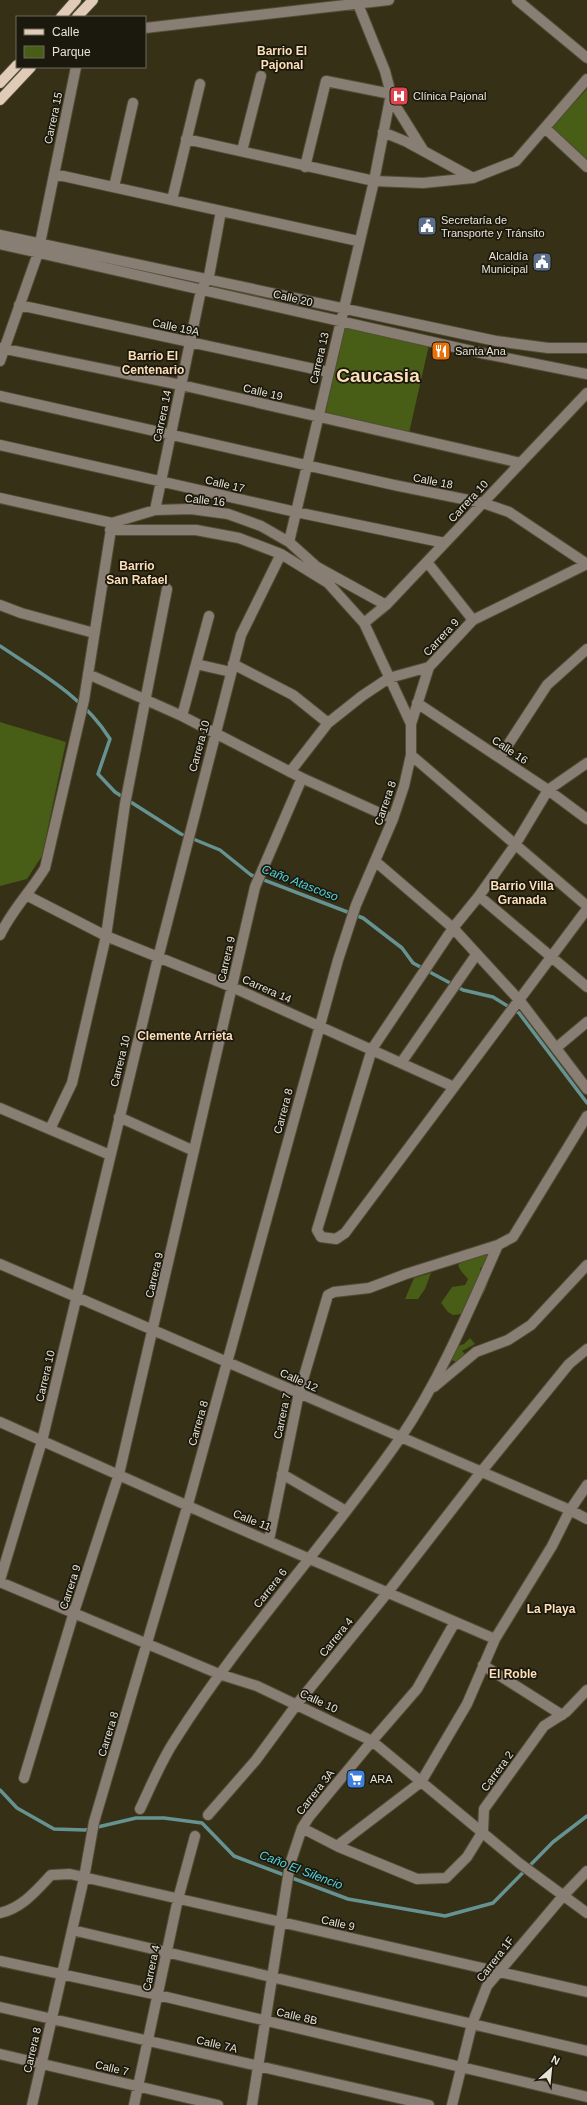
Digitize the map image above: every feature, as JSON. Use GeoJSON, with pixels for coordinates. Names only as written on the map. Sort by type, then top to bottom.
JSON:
{"type":"FeatureCollection","features":[{"type":"Feature","properties":{"kind":"main road"},"geometry":{"type":"LineString","coordinates":[[62,16],[76,0]]}},
{"type":"Feature","properties":{"kind":"main road"},"geometry":{"type":"LineString","coordinates":[[78,16],[93,0]]}},
{"type":"Feature","properties":{"kind":"main road"},"geometry":{"type":"LineString","coordinates":[[0,83],[16,66]]}},
{"type":"Feature","properties":{"kind":"main road"},"geometry":{"type":"LineString","coordinates":[[0,100],[30,68]]}},
{"type":"Feature","properties":{"kind":"street"},"geometry":{"type":"LineString","coordinates":[[146,28],[389,0]]}},
{"type":"Feature","properties":{"kind":"street"},"geometry":{"type":"LineString","coordinates":[[517,0],[587,58]]}},
{"type":"Feature","properties":{"kind":"street"},"geometry":{"type":"LineString","coordinates":[[358,4],[386,72],[390,96],[424,152]]}},
{"type":"Feature","properties":{"kind":"street","name":"Carrera 15"},"geometry":{"type":"LineString","coordinates":[[39,248],[76,68]]}},
{"type":"Feature","properties":{"kind":"street"},"geometry":{"type":"LineString","coordinates":[[242,151],[261,76]]}},
{"type":"Feature","properties":{"kind":"street"},"geometry":{"type":"LineString","coordinates":[[186,139],[305,167],[374,181],[423,183],[473,178],[516,161],[587,79]]}},
{"type":"Feature","properties":{"kind":"street"},"geometry":{"type":"LineString","coordinates":[[305,167],[326,81],[390,96]]}},
{"type":"Feature","properties":{"kind":"street"},"geometry":{"type":"LineString","coordinates":[[172,200],[200,84]]}},
{"type":"Feature","properties":{"kind":"street","name":"Carrera 13"},"geometry":{"type":"LineString","coordinates":[[289,542],[358,241],[374,181],[390,96]]}},
{"type":"Feature","properties":{"kind":"street"},"geometry":{"type":"LineString","coordinates":[[114,187],[133,103]]}},
{"type":"Feature","properties":{"kind":"street"},"geometry":{"type":"LineString","coordinates":[[545,128],[587,167]]}},
{"type":"Feature","properties":{"kind":"street"},"geometry":{"type":"LineString","coordinates":[[383,132],[473,178]]}},
{"type":"Feature","properties":{"kind":"street"},"geometry":{"type":"LineString","coordinates":[[54,174],[358,241]]}},
{"type":"Feature","properties":{"kind":"street","name":"Carrera 14"},"geometry":{"type":"LineString","coordinates":[[155,510],[201,290],[207,279],[221,211]]}},
{"type":"Feature","properties":{"kind":"street","name":"Calle 20"},"geometry":{"type":"LineString","coordinates":[[0,235],[39,248],[201,290],[486,354],[584,374]]}},
{"type":"Feature","properties":{"kind":"street","name":"Calle 20"},"geometry":{"type":"LineString","coordinates":[[0,244],[39,248],[207,279],[496,341],[548,348],[587,348]]}},
{"type":"Feature","properties":{"kind":"street"},"geometry":{"type":"LineString","coordinates":[[0,361],[2,349],[39,248]]}},
{"type":"Feature","properties":{"kind":"street","name":"Calle 19A"},"geometry":{"type":"LineString","coordinates":[[19,304],[328,372]]}},
{"type":"Feature","properties":{"kind":"street","name":"Calle 19"},"geometry":{"type":"LineString","coordinates":[[2,349],[181,385],[520,463]]}},
{"type":"Feature","properties":{"kind":"street","name":"Carrera 10"},"geometry":{"type":"LineString","coordinates":[[364,623],[386,605],[587,393]]}},
{"type":"Feature","properties":{"kind":"street","name":"Calle 18"},"geometry":{"type":"LineString","coordinates":[[0,396],[394,485],[482,503],[510,512],[587,564]]}},
{"type":"Feature","properties":{"kind":"street","name":"Calle 17"},"geometry":{"type":"LineString","coordinates":[[0,445],[296,512],[445,543]]}},
{"type":"Feature","properties":{"kind":"street","name":"Calle 16"},"geometry":{"type":"LineString","coordinates":[[0,498],[111,527],[196,530],[240,538],[280,554],[328,583],[364,623],[411,724]]}},
{"type":"Feature","properties":{"kind":"street","name":"Calle 16"},"geometry":{"type":"LineString","coordinates":[[111,527],[155,510],[191,509],[228,514],[261,526],[289,542],[317,567],[386,605]]}},
{"type":"Feature","properties":{"kind":"street"},"geometry":{"type":"LineString","coordinates":[[0,935],[10,914],[26,895],[45,868],[83,705],[111,527]]}},
{"type":"Feature","properties":{"kind":"street","name":"Carrera 10"},"geometry":{"type":"LineString","coordinates":[[0,1581],[42,1441],[158,958],[232,668],[241,635],[280,554]]}},
{"type":"Feature","properties":{"kind":"street"},"geometry":{"type":"LineString","coordinates":[[427,562],[473,620]]}},
{"type":"Feature","properties":{"kind":"street","name":"Carrera 9"},"geometry":{"type":"LineString","coordinates":[[290,772],[328,723],[362,696],[390,678],[429,667],[473,620],[587,564]]}},
{"type":"Feature","properties":{"kind":"street"},"geometry":{"type":"LineString","coordinates":[[50,1129],[72,1083],[106,936],[126,799],[167,589]]}},
{"type":"Feature","properties":{"kind":"street"},"geometry":{"type":"LineString","coordinates":[[0,605],[21,613],[94,633]]}},
{"type":"Feature","properties":{"kind":"street"},"geometry":{"type":"LineString","coordinates":[[182,716],[210,616]]}},
{"type":"Feature","properties":{"kind":"street"},"geometry":{"type":"LineString","coordinates":[[500,757],[547,686],[587,649]]}},
{"type":"Feature","properties":{"kind":"street"},"geometry":{"type":"LineString","coordinates":[[196,664],[232,668],[293,695],[328,723]]}},
{"type":"Feature","properties":{"kind":"street"},"geometry":{"type":"LineString","coordinates":[[411,724],[429,667]]}},
{"type":"Feature","properties":{"kind":"street"},"geometry":{"type":"LineString","coordinates":[[88,674],[182,716],[302,778],[394,819]]}},
{"type":"Feature","properties":{"kind":"street","name":"Calle 16"},"geometry":{"type":"LineString","coordinates":[[417,703],[548,790],[587,820]]}},
{"type":"Feature","properties":{"kind":"street","name":"Carrera 8"},"geometry":{"type":"LineString","coordinates":[[32,2105],[84,1878],[94,1822],[148,1644],[188,1504],[319,1026],[350,922],[394,819],[411,756],[411,724]]}},
{"type":"Feature","properties":{"kind":"street"},"geometry":{"type":"LineString","coordinates":[[411,756],[587,906]]}},
{"type":"Feature","properties":{"kind":"street"},"geometry":{"type":"LineString","coordinates":[[587,763],[548,790],[515,845],[479,896],[453,928],[372,1050],[317,1230],[321,1237],[336,1238],[344,1233],[587,909]]}},
{"type":"Feature","properties":{"kind":"street","name":"Carrera 9"},"geometry":{"type":"LineString","coordinates":[[24,1778],[74,1612],[119,1474],[255,887],[302,778]]}},
{"type":"Feature","properties":{"kind":"street"},"geometry":{"type":"LineString","coordinates":[[375,861],[453,928],[476,955],[515,1007],[556,1048],[587,1089]]}},
{"type":"Feature","properties":{"kind":"street","name":"Carrera 14"},"geometry":{"type":"LineString","coordinates":[[26,895],[106,936],[232,987],[454,1087]]}},
{"type":"Feature","properties":{"kind":"street"},"geometry":{"type":"LineString","coordinates":[[479,896],[587,987]]}},
{"type":"Feature","properties":{"kind":"street"},"geometry":{"type":"LineString","coordinates":[[401,1063],[476,955]]}},
{"type":"Feature","properties":{"kind":"street"},"geometry":{"type":"LineString","coordinates":[[556,1048],[587,1022]]}},
{"type":"Feature","properties":{"kind":"street"},"geometry":{"type":"LineString","coordinates":[[0,1108],[110,1155]]}},
{"type":"Feature","properties":{"kind":"street"},"geometry":{"type":"LineString","coordinates":[[431,1389],[498,1245],[513,1237],[587,1116]]}},
{"type":"Feature","properties":{"kind":"street"},"geometry":{"type":"LineString","coordinates":[[119,1117],[194,1151]]}},
{"type":"Feature","properties":{"kind":"street","name":"Carrera 7"},"geometry":{"type":"LineString","coordinates":[[269,1540],[299,1393],[326,1298],[330,1293],[369,1288],[406,1274],[498,1245]]}},
{"type":"Feature","properties":{"kind":"street","name":"Calle 12"},"geometry":{"type":"LineString","coordinates":[[0,1265],[570,1510],[587,1519]]}},
{"type":"Feature","properties":{"kind":"street"},"geometry":{"type":"LineString","coordinates":[[431,1389],[476,1352],[508,1340],[531,1325],[587,1265]]}},
{"type":"Feature","properties":{"kind":"street","name":"Carrera 4"},"geometry":{"type":"LineString","coordinates":[[208,1815],[256,1760],[297,1704],[388,1592],[481,1472],[569,1364],[587,1349]]}},
{"type":"Feature","properties":{"kind":"street","name":"Carrera 6"},"geometry":{"type":"LineString","coordinates":[[140,1809],[174,1741],[218,1674],[346,1511],[401,1437],[431,1389]]}},
{"type":"Feature","properties":{"kind":"street","name":"Calle 11"},"geometry":{"type":"LineString","coordinates":[[0,1422],[188,1504],[215,1518],[269,1540],[495,1639]]}},
{"type":"Feature","properties":{"kind":"street"},"geometry":{"type":"LineString","coordinates":[[282,1474],[346,1511]]}},
{"type":"Feature","properties":{"kind":"street"},"geometry":{"type":"LineString","coordinates":[[302,1828],[337,1846],[421,1782],[467,1704],[495,1639],[552,1546],[570,1510],[587,1485]]}},
{"type":"Feature","properties":{"kind":"street","name":"Calle 10"},"geometry":{"type":"LineString","coordinates":[[0,1581],[218,1674],[257,1686],[372,1740],[421,1782],[483,1831],[518,1863],[587,1913]]}},
{"type":"Feature","properties":{"kind":"street","name":"Carrera 3A"},"geometry":{"type":"LineString","coordinates":[[252,2105],[290,1864],[302,1828],[372,1740],[417,1689],[455,1622]]}},
{"type":"Feature","properties":{"kind":"street"},"geometry":{"type":"LineString","coordinates":[[483,1665],[562,1715]]}},
{"type":"Feature","properties":{"kind":"street","name":"Carrera 2"},"geometry":{"type":"LineString","coordinates":[[337,1846],[417,1879],[446,1878],[467,1857],[483,1831],[484,1809],[544,1726],[562,1715],[587,1690]]}},
{"type":"Feature","properties":{"kind":"street","name":"Carrera 4"},"geometry":{"type":"LineString","coordinates":[[134,2105],[178,1899],[195,1836]]}},
{"type":"Feature","properties":{"kind":"street","name":"Carrera 1F"},"geometry":{"type":"LineString","coordinates":[[452,2105],[460,2067],[472,2024],[487,1986],[498,1970],[587,1871]]}},
{"type":"Feature","properties":{"kind":"street","name":"Calle 9"},"geometry":{"type":"LineString","coordinates":[[0,1913],[13,1910],[32,1896],[51,1875],[70,1874],[498,1970],[587,1992]]}},
{"type":"Feature","properties":{"kind":"street"},"geometry":{"type":"LineString","coordinates":[[72,1930],[587,2052]]}},
{"type":"Feature","properties":{"kind":"street","name":"Calle 8B"},"geometry":{"type":"LineString","coordinates":[[0,1961],[158,1995],[587,2097]]}},
{"type":"Feature","properties":{"kind":"street","name":"Calle 7A"},"geometry":{"type":"LineString","coordinates":[[0,2007],[429,2105]]}},
{"type":"Feature","properties":{"kind":"street","name":"Calle 7"},"geometry":{"type":"LineString","coordinates":[[0,2054],[218,2105]]}},
{"type":"Feature","properties":{"kind":"green space"},"geometry":{"type":"Polygon","coordinates":[[[587,89],[587,163],[550,129],[587,89]]]}},
{"type":"Feature","properties":{"kind":"green space"},"geometry":{"type":"Polygon","coordinates":[[[345,326],[429,345],[409,433],[325,414],[345,326]]]}},
{"type":"Feature","properties":{"kind":"green space"},"geometry":{"type":"Polygon","coordinates":[[[0,722],[66,742],[42,856],[27,879],[0,886],[0,722]]]}},
{"type":"Feature","properties":{"kind":"green space"},"geometry":{"type":"Polygon","coordinates":[[[480,1245],[491,1249],[484,1267],[480,1268],[481,1275],[488,1282],[486,1288],[480,1299],[471,1309],[460,1314],[453,1315],[448,1312],[441,1303],[452,1287],[465,1285],[468,1279],[458,1265],[465,1259],[468,1250],[480,1245]]]}},
{"type":"Feature","properties":{"kind":"green space"},"geometry":{"type":"Polygon","coordinates":[[[431,1273],[425,1289],[418,1299],[405,1299],[414,1278],[431,1273]]]}},
{"type":"Feature","properties":{"kind":"green space"},"geometry":{"type":"Polygon","coordinates":[[[470,1338],[475,1344],[462,1351],[466,1355],[458,1363],[450,1359],[455,1347],[464,1344],[470,1338]]]}},
{"type":"Feature","properties":{"kind":"waterway","name":"Caño Atascoso"},"geometry":{"type":"LineString","coordinates":[[0,646],[60,687],[74,698],[100,724],[110,739],[98,774],[115,792],[181,834],[220,850],[251,875],[363,918],[402,948],[413,963],[463,990],[493,997],[519,1013],[587,1103]]}},
{"type":"Feature","properties":{"kind":"waterway","name":"Caño El Silencio"},"geometry":{"type":"LineString","coordinates":[[0,1790],[17,1808],[54,1829],[85,1830],[136,1818],[164,1818],[202,1823],[234,1856],[348,1899],[445,1916],[493,1903],[553,1842],[587,1816]]}},
{"type":"Feature","properties":{"kind":"place","name":"Clínica Pajonal"},"geometry":{"type":"Point","coordinates":[399,96]}},
{"type":"Feature","properties":{"kind":"place","name":"Secretaría de Transporte y Tránsito"},"geometry":{"type":"Point","coordinates":[427,226]}},
{"type":"Feature","properties":{"kind":"place","name":"Alcaldía Municipal"},"geometry":{"type":"Point","coordinates":[542,262]}},
{"type":"Feature","properties":{"kind":"place","name":"Santa Ana"},"geometry":{"type":"Point","coordinates":[441,351]}},
{"type":"Feature","properties":{"kind":"place","name":"ARA"},"geometry":{"type":"Point","coordinates":[356,1779]}},
{"type":"Feature","properties":{"kind":"district","name":"Barrio El Pajonal"},"geometry":{"type":"Point","coordinates":[282,58]}},
{"type":"Feature","properties":{"kind":"district","name":"Barrio El Centenario"},"geometry":{"type":"Point","coordinates":[153,363]}},
{"type":"Feature","properties":{"kind":"district","name":"Caucasia"},"geometry":{"type":"Point","coordinates":[378,375]}},
{"type":"Feature","properties":{"kind":"district","name":"Barrio San Rafael"},"geometry":{"type":"Point","coordinates":[137,573]}},
{"type":"Feature","properties":{"kind":"district","name":"Barrio Villa Granada"},"geometry":{"type":"Point","coordinates":[522,893]}},
{"type":"Feature","properties":{"kind":"district","name":"Clemente Arrieta"},"geometry":{"type":"Point","coordinates":[185,1036]}},
{"type":"Feature","properties":{"kind":"district","name":"La Playa"},"geometry":{"type":"Point","coordinates":[551,1609]}},
{"type":"Feature","properties":{"kind":"district","name":"El Roble"},"geometry":{"type":"Point","coordinates":[513,1674]}}]}
